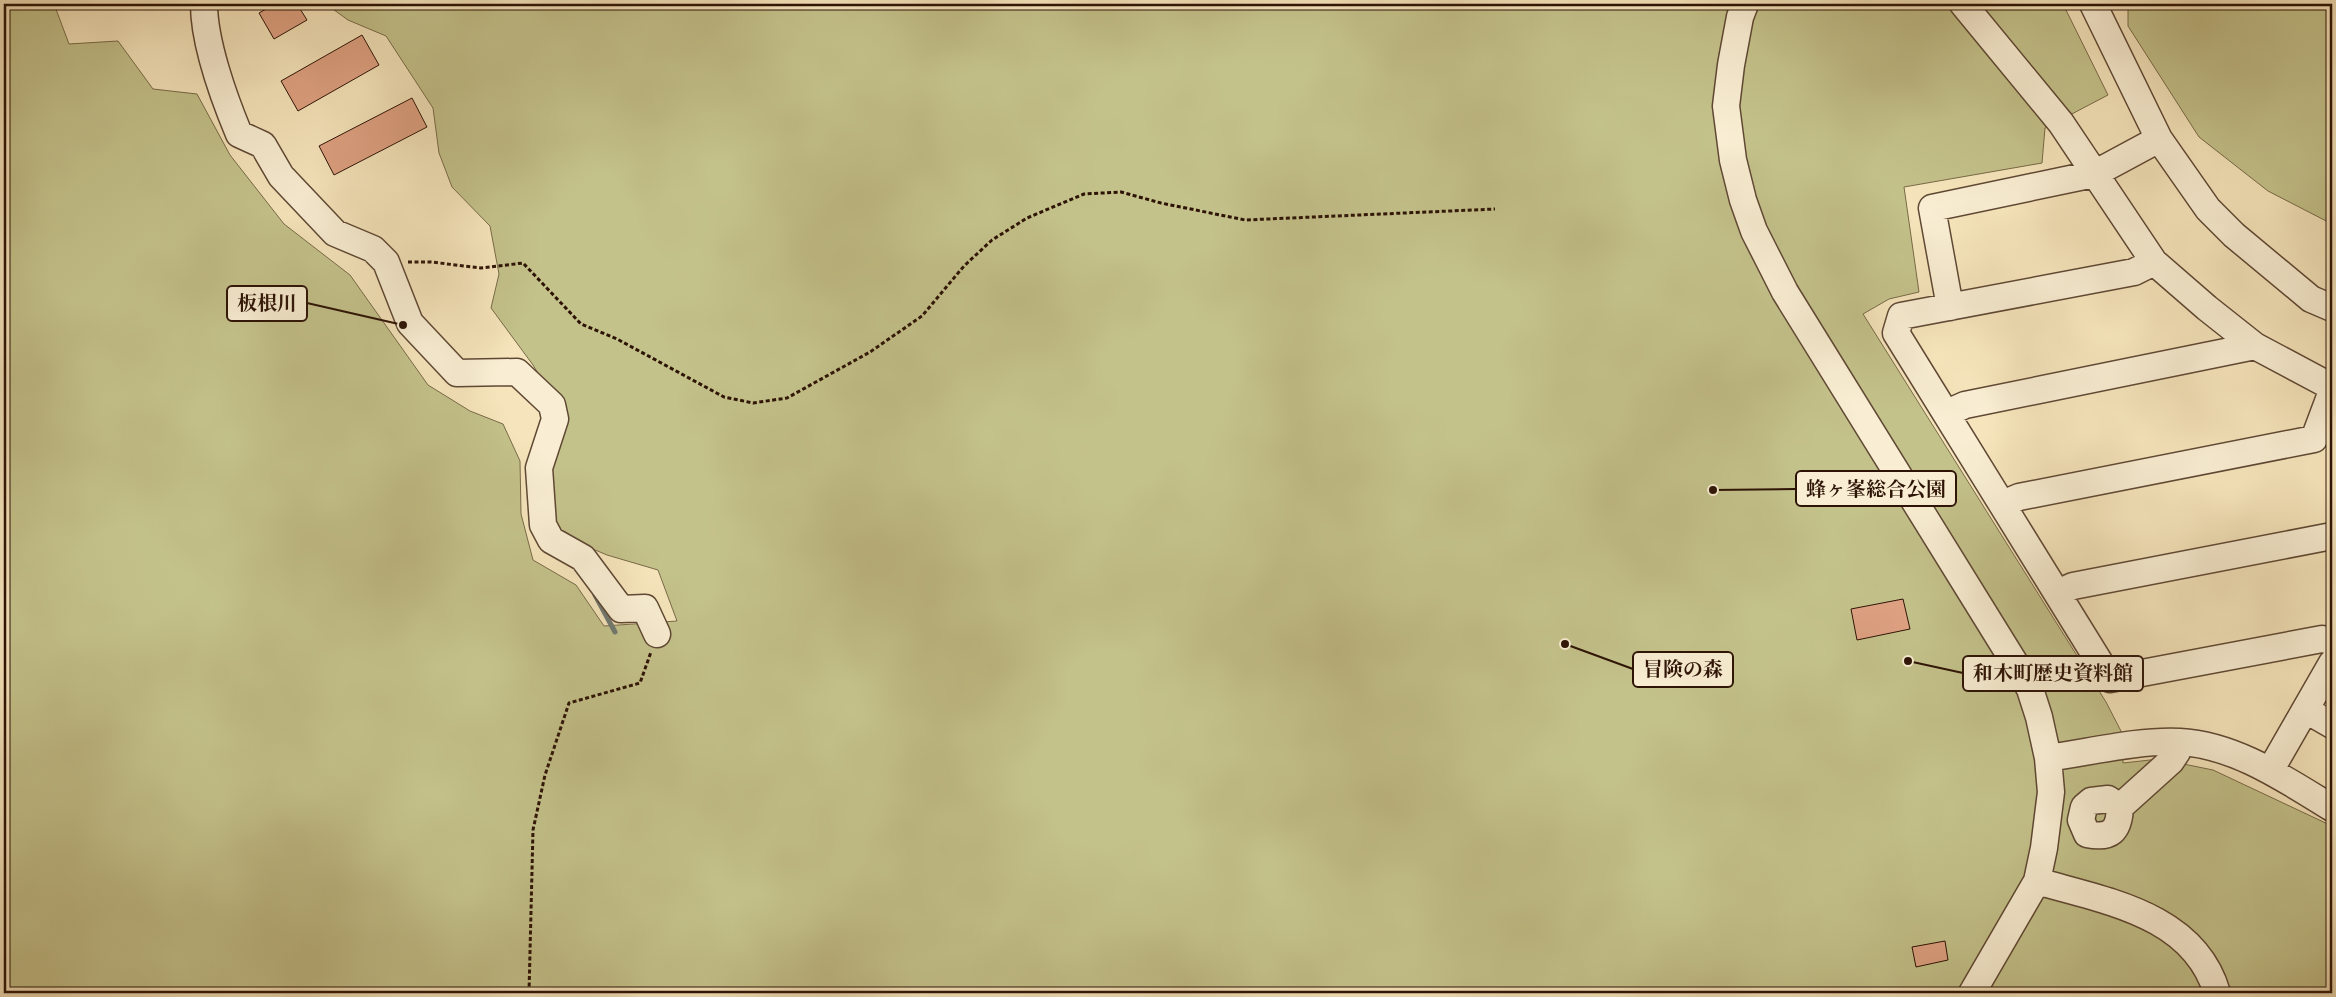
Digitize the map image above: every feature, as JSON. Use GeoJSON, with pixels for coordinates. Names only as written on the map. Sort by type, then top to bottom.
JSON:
{"type":"FeatureCollection","features":[{"type":"Feature","properties":{"kind":"street"},"geometry":{"type":"LineString","coordinates":[[204,4],[204,16],[217,70],[227,106],[238,134],[263,145],[281,176],[335,232],[373,249],[386,262],[410,323],[457,373],[516,372],[552,405],[554,418],[539,468],[542,525],[551,540],[583,558],[621,609],[645,608],[657,634]]}},
{"type":"Feature","properties":{"kind":"street"},"geometry":{"type":"LineString","coordinates":[[1745,4],[1740,17],[1731,65],[1726,106],[1733,160],[1743,200],[1754,231],[1785,292],[2030,689],[2039,717],[2048,758],[2050,792],[2044,848],[2037,881],[1972,993]]}},
{"type":"Feature","properties":{"kind":"street"},"geometry":{"type":"LineString","coordinates":[[1963,4],[2061,123],[2154,262],[2206,308],[2255,346],[2332,387]]}},
{"type":"Feature","properties":{"kind":"street"},"geometry":{"type":"LineString","coordinates":[[2093,4],[2159,139],[2202,201],[2234,235],[2311,299],[2332,308]]}},
{"type":"Feature","properties":{"kind":"street"},"geometry":{"type":"LineString","coordinates":[[1950,307],[1932,208],[2094,174],[2159,139]]}},
{"type":"Feature","properties":{"kind":"street"},"geometry":{"type":"LineString","coordinates":[[2154,262],[2134,272],[1902,316],[1896,333],[2110,679],[2322,639],[2332,642]]}},
{"type":"Feature","properties":{"kind":"street"},"geometry":{"type":"LineString","coordinates":[[1947,413],[1965,405],[2255,346]]}},
{"type":"Feature","properties":{"kind":"street"},"geometry":{"type":"LineString","coordinates":[[2003,504],[2019,497],[2314,439],[2332,391]]}},
{"type":"Feature","properties":{"kind":"street"},"geometry":{"type":"LineString","coordinates":[[2058,593],[2072,586],[2332,536]]}},
{"type":"Feature","properties":{"kind":"street"},"geometry":{"type":"LineString","coordinates":[[2270,771],[2332,663]]}},
{"type":"Feature","properties":{"kind":"street"},"geometry":{"type":"LineString","coordinates":[[2306,710],[2332,726]]}},
{"type":"Feature","properties":{"kind":"street"},"geometry":{"type":"LineString","coordinates":[[2048,758],[2134,745],[2180,742],[2209,747],[2230,753],[2270,771],[2332,808]]}},
{"type":"Feature","properties":{"kind":"street"},"geometry":{"type":"LineString","coordinates":[[2120,807],[2171,761],[2177,752],[2180,742]]}},
{"type":"Feature","properties":{"kind":"street"},"geometry":{"type":"LineString","coordinates":[[2037,881],[2119,905],[2156,919],[2188,943],[2214,981],[2217,993]]}},
{"type":"Feature","properties":{"kind":"path"},"geometry":{"type":"LineString","coordinates":[[386,262],[431,262],[482,268],[523,263],[581,324],[617,339],[724,397],[753,403],[787,398],[870,352],[922,316],[964,266],[992,240],[1027,218],[1084,194],[1121,192],[1161,204],[1245,220],[1495,209]]}},
{"type":"Feature","properties":{"kind":"path"},"geometry":{"type":"LineString","coordinates":[[529,993],[533,830],[545,775],[569,703],[640,683],[657,634]]}},
{"type":"Feature","properties":{"kind":"shaded area"},"geometry":{"type":"Polygon","coordinates":[[[4,4],[54,4],[69,44],[118,41],[153,89],[197,94],[230,155],[284,224],[350,275],[428,385],[470,411],[503,424],[520,461],[521,514],[533,560],[576,585],[604,626],[677,621],[658,570],[607,555],[562,536],[549,504],[543,474],[563,415],[533,365],[491,308],[499,274],[490,226],[452,187],[439,153],[433,108],[386,36],[348,20],[326,4],[2063,4],[2108,95],[2045,128],[2042,163],[1904,187],[1919,292],[1889,299],[1863,314],[2106,702],[2122,733],[2123,763],[2159,759],[2213,770],[2332,826],[2332,993],[4,993],[4,4]]]}},
{"type":"Feature","properties":{"kind":"shaded area"},"geometry":{"type":"Polygon","coordinates":[[[2128,4],[2332,4],[2332,224],[2268,191],[2199,137],[2128,26],[2128,4]]]}},
{"type":"Feature","properties":{"kind":"building"},"geometry":{"type":"Polygon","coordinates":[[[275,4],[297,4],[307,20],[274,39],[259,13],[275,4]]]}},
{"type":"Feature","properties":{"kind":"building"},"geometry":{"type":"Polygon","coordinates":[[[362,35],[379,65],[298,111],[281,81],[362,35]]]}},
{"type":"Feature","properties":{"kind":"building"},"geometry":{"type":"Polygon","coordinates":[[[412,98],[427,127],[334,175],[319,146],[412,98]]]}},
{"type":"Feature","properties":{"kind":"building"},"geometry":{"type":"Polygon","coordinates":[[[1903,599],[1910,629],[1857,640],[1851,609],[1903,599]]]}},
{"type":"Feature","properties":{"kind":"building"},"geometry":{"type":"Polygon","coordinates":[[[1945,941],[1948,960],[1916,967],[1912,947],[1945,941]]]}},
{"type":"Feature","properties":{"kind":"waterway"},"geometry":{"type":"LineString","coordinates":[[595,595],[615,632]]}},
{"type":"Feature","properties":{"kind":"place","name":"板根川"},"geometry":{"type":"Point","coordinates":[403,325]}},
{"type":"Feature","properties":{"kind":"place","name":"蜂ヶ峯総合公園"},"geometry":{"type":"Point","coordinates":[1713,490]}},
{"type":"Feature","properties":{"kind":"place","name":"冒険の森"},"geometry":{"type":"Point","coordinates":[1565,644]}},
{"type":"Feature","properties":{"kind":"place","name":"和木町歴史資料館"},"geometry":{"type":"Point","coordinates":[1908,661]}}]}
